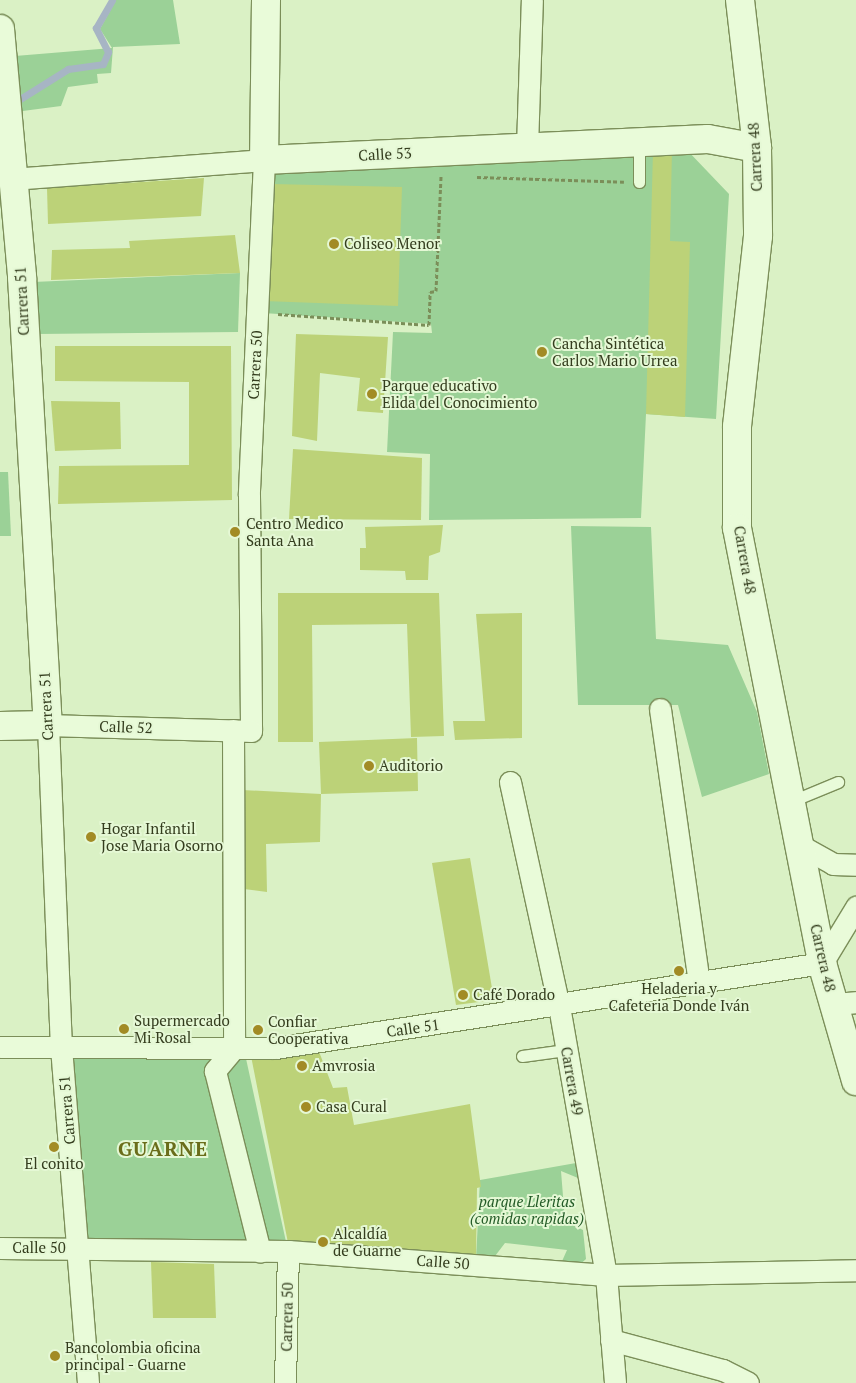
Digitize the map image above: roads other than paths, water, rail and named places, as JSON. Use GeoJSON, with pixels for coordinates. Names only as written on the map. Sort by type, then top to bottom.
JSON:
{"type":"FeatureCollection","features":[{"type":"Feature","properties":{"kind":"street","name":"Carrera 50"},"geometry":{"type":"LineString","coordinates":[[234,1048],[248,495],[264,160],[266,0]]}},
{"type":"Feature","properties":{"kind":"street"},"geometry":{"type":"LineString","coordinates":[[527,147],[532,0]]}},
{"type":"Feature","properties":{"kind":"street","name":"Carrera 48"},"geometry":{"type":"LineString","coordinates":[[740,0],[757,148],[758,236],[737,427],[737,528],[801,846],[822,963],[845,1003],[856,1081]]}},
{"type":"Feature","properties":{"kind":"street","name":"Carrera 51"},"geometry":{"type":"LineString","coordinates":[[0,29],[22,277],[48,725],[61,1047],[79,1248],[88,1383]]}},
{"type":"Feature","properties":{"kind":"street","name":"Calle 53"},"geometry":{"type":"LineString","coordinates":[[12,179],[264,160],[639,142],[726,139],[757,148]]}},
{"type":"Feature","properties":{"kind":"street"},"geometry":{"type":"LineString","coordinates":[[660,709],[698,983]]}},
{"type":"Feature","properties":{"kind":"street","name":"Calle 52"},"geometry":{"type":"LineString","coordinates":[[0,726],[48,725],[242,731]]}},
{"type":"Feature","properties":{"kind":"street","name":"Carrera 49"},"geometry":{"type":"LineString","coordinates":[[510,782],[515,838],[559,1006],[606,1275],[615,1383]]}},
{"type":"Feature","properties":{"kind":"street"},"geometry":{"type":"LineString","coordinates":[[801,846],[833,864],[856,865]]}},
{"type":"Feature","properties":{"kind":"street"},"geometry":{"type":"LineString","coordinates":[[822,963],[856,907]]}},
{"type":"Feature","properties":{"kind":"street","name":"Calle 51"},"geometry":{"type":"LineString","coordinates":[[0,1046],[275,1048],[559,1006],[822,963]]}},
{"type":"Feature","properties":{"kind":"street"},"geometry":{"type":"LineString","coordinates":[[234,1048],[215,1071],[260,1251]]}},
{"type":"Feature","properties":{"kind":"street","name":"Calle 50"},"geometry":{"type":"LineString","coordinates":[[0,1248],[288,1251],[606,1275],[856,1270]]}},
{"type":"Feature","properties":{"kind":"street","name":"Carrera 50"},"geometry":{"type":"LineString","coordinates":[[285,1383],[288,1251]]}},
{"type":"Feature","properties":{"kind":"street"},"geometry":{"type":"LineString","coordinates":[[611,1340],[724,1370],[748,1383]]}},
{"type":"Feature","properties":{"kind":"lane"},"geometry":{"type":"LineString","coordinates":[[639,142],[639,182]]}},
{"type":"Feature","properties":{"kind":"lane"},"geometry":{"type":"LineString","coordinates":[[792,801],[838,782]]}},
{"type":"Feature","properties":{"kind":"lane"},"geometry":{"type":"LineString","coordinates":[[522,1056],[566,1050]]}},
{"type":"Feature","properties":{"kind":"waterway"},"geometry":{"type":"LineString","coordinates":[[20,99],[68,69],[103,64],[108,52],[96,28],[112,0]]}},
{"type":"Feature","properties":{"kind":"place","name":"Coliseo Menor"},"geometry":{"type":"Point","coordinates":[334,244]}},
{"type":"Feature","properties":{"kind":"place","name":"Cancha Sintética Carlos Mario Urrea"},"geometry":{"type":"Point","coordinates":[542,352]}},
{"type":"Feature","properties":{"kind":"place","name":"Parque educativo Elida del Conocimiento"},"geometry":{"type":"Point","coordinates":[372,394]}},
{"type":"Feature","properties":{"kind":"place","name":"Centro Medico Santa Ana"},"geometry":{"type":"Point","coordinates":[235,532]}},
{"type":"Feature","properties":{"kind":"place","name":"Auditorio"},"geometry":{"type":"Point","coordinates":[369,766]}},
{"type":"Feature","properties":{"kind":"place","name":"Hogar Infantil Jose Maria Osorno"},"geometry":{"type":"Point","coordinates":[91,837]}},
{"type":"Feature","properties":{"kind":"place","name":"Heladeria y Cafeteria Donde Iván"},"geometry":{"type":"Point","coordinates":[679,971]}},
{"type":"Feature","properties":{"kind":"place","name":"Café Dorado"},"geometry":{"type":"Point","coordinates":[463,995]}},
{"type":"Feature","properties":{"kind":"place","name":"Supermercado Mi Rosal"},"geometry":{"type":"Point","coordinates":[124,1029]}},
{"type":"Feature","properties":{"kind":"place","name":"Confiar Cooperativa"},"geometry":{"type":"Point","coordinates":[258,1030]}},
{"type":"Feature","properties":{"kind":"place","name":"Amvrosia"},"geometry":{"type":"Point","coordinates":[302,1066]}},
{"type":"Feature","properties":{"kind":"place","name":"Casa Cural"},"geometry":{"type":"Point","coordinates":[306,1107]}},
{"type":"Feature","properties":{"kind":"place","name":"El conito"},"geometry":{"type":"Point","coordinates":[54,1147]}},
{"type":"Feature","properties":{"kind":"place","name":"Alcaldía de Guarne"},"geometry":{"type":"Point","coordinates":[323,1242]}},
{"type":"Feature","properties":{"kind":"place","name":"Bancolombia oficina principal - Guarne"},"geometry":{"type":"Point","coordinates":[55,1356]}},
{"type":"Feature","properties":{"kind":"district","name":"GUARNE"},"geometry":{"type":"Point","coordinates":[163,1148]}},
{"type":"Feature","properties":{"kind":"park label","name":"parque Lleritas (comidas rapidas)"},"geometry":{"type":"Point","coordinates":[527,1210]}}]}
